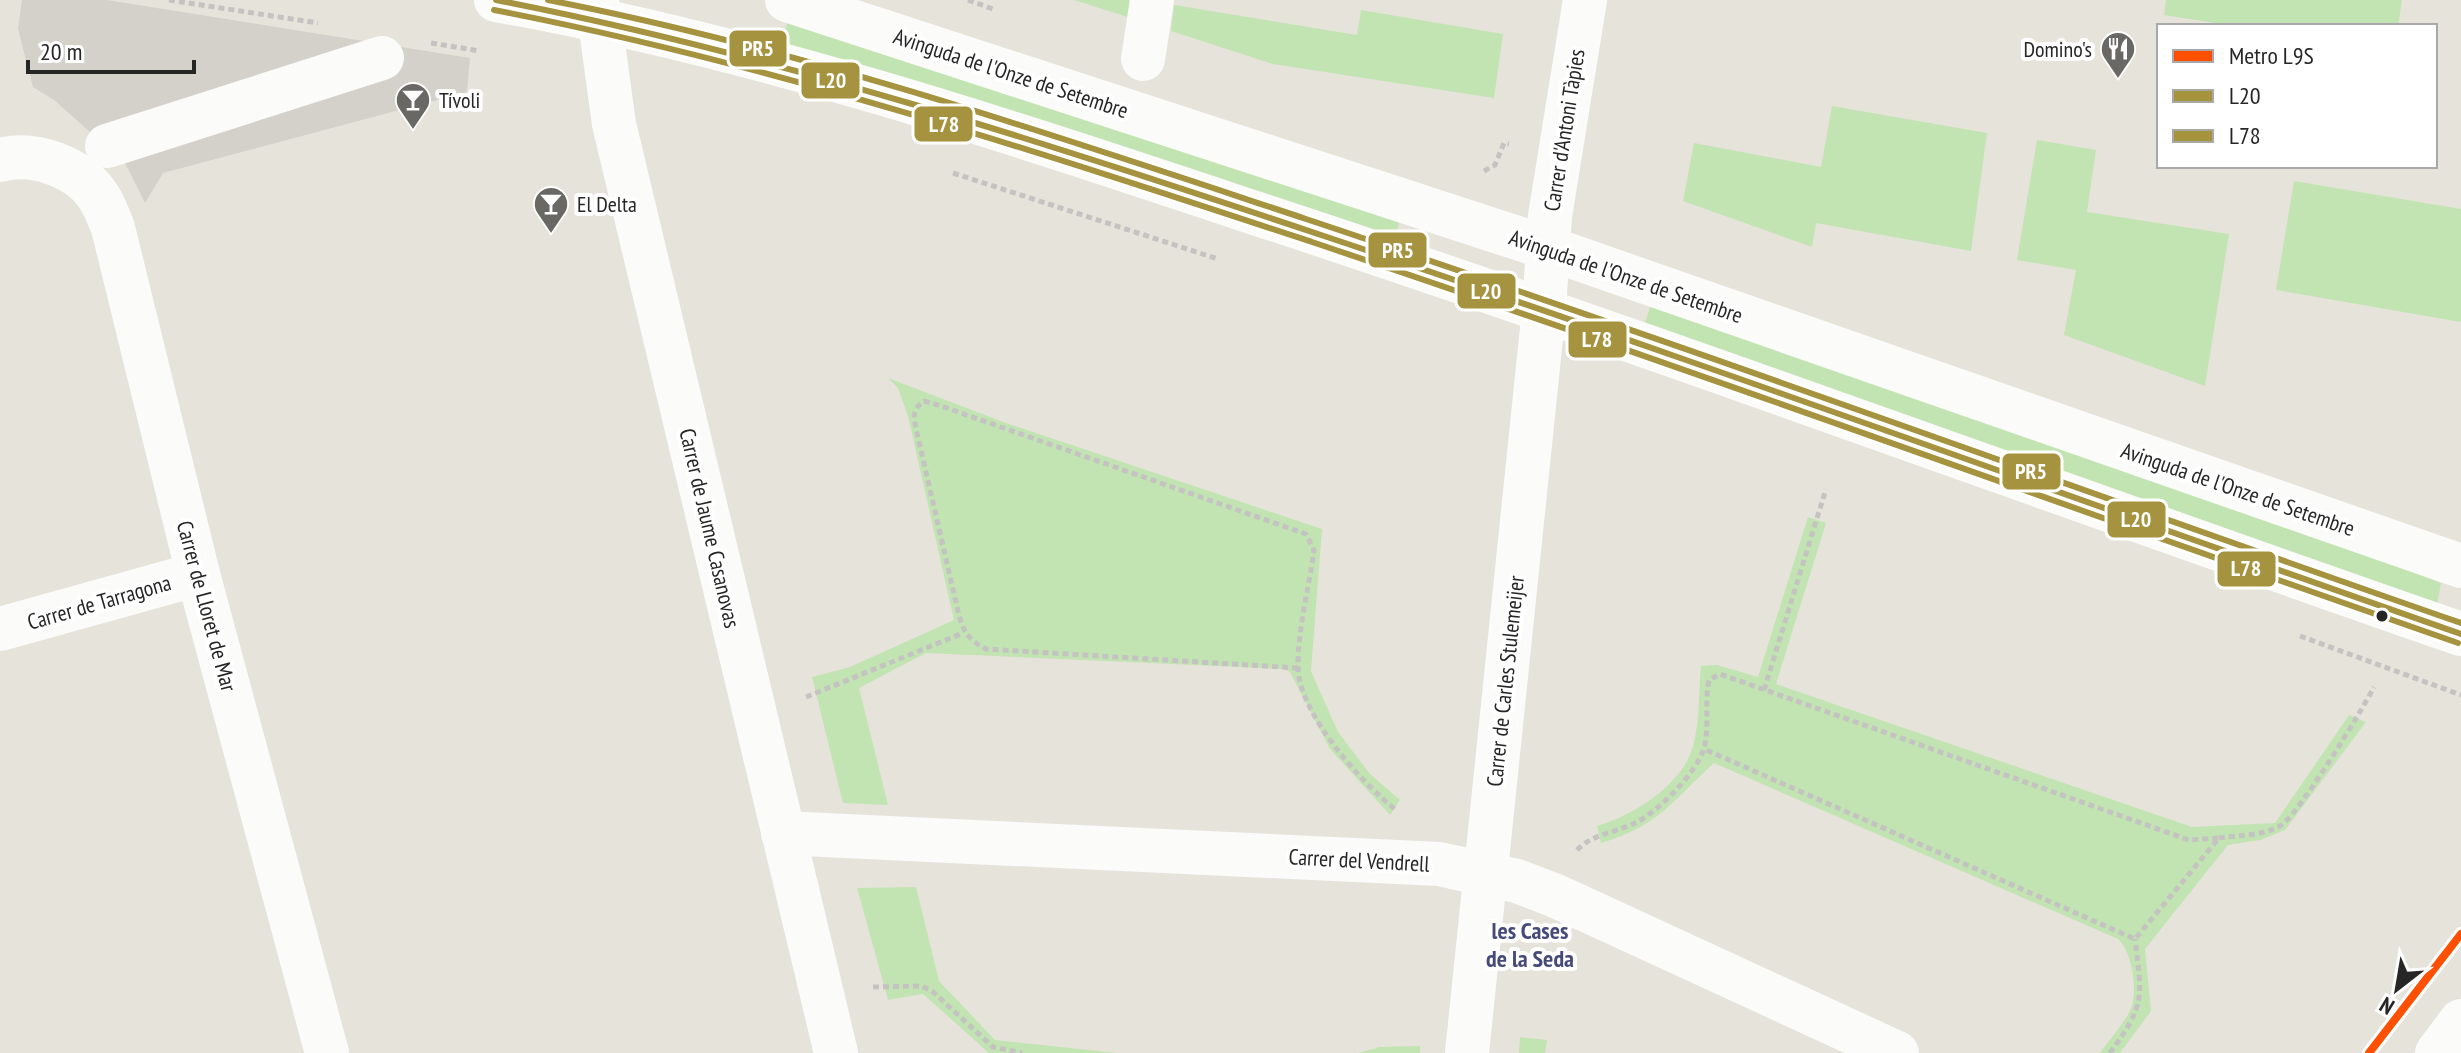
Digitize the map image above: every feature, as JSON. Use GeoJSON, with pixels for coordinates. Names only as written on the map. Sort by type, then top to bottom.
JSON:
{"type":"FeatureCollection","features":[{"type":"Feature","properties":{"kind":"street"},"geometry":{"type":"LineString","coordinates":[[496,0],[598,9],[967,118],[1544,309],[2461,634]]}},
{"type":"Feature","properties":{"kind":"street","name":"Avinguda de l'Onze de Setembre"},"geometry":{"type":"LineString","coordinates":[[787,0],[1548,248],[2461,566]]}},
{"type":"Feature","properties":{"kind":"street"},"geometry":{"type":"LineString","coordinates":[[1143,59],[1152,0]]}},
{"type":"Feature","properties":{"kind":"street","name":"Carrer d'Antoni Tàpies"},"geometry":{"type":"LineString","coordinates":[[1544,309],[1548,248],[1585,0]]}},
{"type":"Feature","properties":{"kind":"street","name":"Carrer de Jaume Casanovas"},"geometry":{"type":"LineString","coordinates":[[598,9],[617,137],[836,1053]]}},
{"type":"Feature","properties":{"kind":"street"},"geometry":{"type":"LineString","coordinates":[[107,146],[399,49]]}},
{"type":"Feature","properties":{"kind":"street","name":"Carrer de Lloret de Mar"},"geometry":{"type":"LineString","coordinates":[[0,160],[33,157],[70,173],[99,197],[113,228],[198,574],[327,1053]]}},
{"type":"Feature","properties":{"kind":"street","name":"Carrer de Carles Stulemeijer"},"geometry":{"type":"LineString","coordinates":[[1467,1053],[1544,309]]}},
{"type":"Feature","properties":{"kind":"street","name":"Carrer de Tarragona"},"geometry":{"type":"LineString","coordinates":[[0,629],[198,574]]}},
{"type":"Feature","properties":{"kind":"street","name":"Carrer del Vendrell"},"geometry":{"type":"LineString","coordinates":[[783,833],[1439,864],[1485,873],[1556,896],[1897,1053]]}},
{"type":"Feature","properties":{"kind":"street"},"geometry":{"type":"LineString","coordinates":[[2437,1053],[2461,1021]]}},
{"type":"Feature","properties":{"kind":"path"},"geometry":{"type":"LineString","coordinates":[[169,0],[321,24]]}},
{"type":"Feature","properties":{"kind":"path"},"geometry":{"type":"LineString","coordinates":[[399,49],[491,53]]}},
{"type":"Feature","properties":{"kind":"path"},"geometry":{"type":"LineString","coordinates":[[1475,172],[1488,170],[1501,153]]}},
{"type":"Feature","properties":{"kind":"path"},"geometry":{"type":"LineString","coordinates":[[944,169],[1228,262]]}},
{"type":"Feature","properties":{"kind":"path"},"geometry":{"type":"LineString","coordinates":[[1298,668],[986,649],[963,633],[913,413],[924,401],[1306,534],[1314,550],[1298,668],[1307,697],[1323,727],[1348,762],[1394,809]]}},
{"type":"Feature","properties":{"kind":"path"},"geometry":{"type":"LineString","coordinates":[[1764,690],[1826,489]]}},
{"type":"Feature","properties":{"kind":"path"},"geometry":{"type":"LineString","coordinates":[[806,697],[963,633]]}},
{"type":"Feature","properties":{"kind":"path"},"geometry":{"type":"LineString","coordinates":[[2293,634],[2461,695]]}},
{"type":"Feature","properties":{"kind":"path"},"geometry":{"type":"LineString","coordinates":[[1574,853],[1587,840],[1647,817],[1683,783],[1704,749],[1709,680],[1720,674],[2189,840],[2258,833],[2285,824],[2357,719],[2374,687]]}},
{"type":"Feature","properties":{"kind":"path"},"geometry":{"type":"LineString","coordinates":[[1704,749],[2135,939]]}},
{"type":"Feature","properties":{"kind":"path"},"geometry":{"type":"LineString","coordinates":[[2110,1053],[2136,1017],[2139,1005],[2135,939],[2219,838]]}},
{"type":"Feature","properties":{"kind":"path"},"geometry":{"type":"LineString","coordinates":[[873,987],[921,986],[932,991],[993,1047],[1022,1053]]}},
{"type":"Feature","properties":{"kind":"green space"},"geometry":{"type":"Polygon","coordinates":[[[1074,0],[1133,0],[1131,18],[1074,0]]]}},
{"type":"Feature","properties":{"kind":"green space"},"geometry":{"type":"Polygon","coordinates":[[[2166,0],[2402,0],[2398,24],[2221,24],[2164,15],[2166,0]]]}},
{"type":"Feature","properties":{"kind":"green space"},"geometry":{"type":"Polygon","coordinates":[[[1174,5],[1357,35],[1361,10],[1503,34],[1494,98],[1273,64],[1171,31],[1174,5]]]}},
{"type":"Feature","properties":{"kind":"green space"},"geometry":{"type":"Polygon","coordinates":[[[788,21],[1400,220],[1394,241],[782,42],[788,21]]]}},
{"type":"Feature","properties":{"kind":"green space"},"geometry":{"type":"Polygon","coordinates":[[[1832,106],[1987,133],[1971,251],[1816,223],[1812,247],[1683,201],[1694,143],[1821,167],[1832,106]]]}},
{"type":"Feature","properties":{"kind":"green space"},"geometry":{"type":"Polygon","coordinates":[[[2037,140],[2096,150],[2087,212],[2229,234],[2205,386],[2064,335],[2076,270],[2017,260],[2037,140]]]}},
{"type":"Feature","properties":{"kind":"green space"},"geometry":{"type":"Polygon","coordinates":[[[2294,181],[2461,209],[2461,322],[2276,290],[2294,181]]]}},
{"type":"Feature","properties":{"kind":"green space"},"geometry":{"type":"Polygon","coordinates":[[[1651,305],[2239,506],[2441,583],[2437,604],[1644,325],[1651,305]]]}},
{"type":"Feature","properties":{"kind":"green space"},"geometry":{"type":"Polygon","coordinates":[[[888,378],[1006,423],[1322,529],[1311,671],[1338,732],[1370,774],[1400,800],[1390,815],[1330,749],[1290,672],[1284,669],[926,653],[859,688],[888,805],[843,803],[812,677],[850,667],[954,620],[908,416],[898,388],[888,378]]]}},
{"type":"Feature","properties":{"kind":"green space"},"geometry":{"type":"Polygon","coordinates":[[[1808,517],[1826,523],[1776,684],[2192,827],[2275,823],[2349,715],[2366,722],[2285,830],[2260,840],[2228,845],[2145,949],[2151,1011],[2120,1053],[2100,1053],[2133,1003],[2134,983],[2130,962],[2118,939],[1714,763],[1664,811],[1637,829],[1601,843],[1597,826],[1647,802],[1669,785],[1686,763],[1697,729],[1701,666],[1717,665],[1758,677],[1808,517]]]}},
{"type":"Feature","properties":{"kind":"green space"},"geometry":{"type":"Polygon","coordinates":[[[916,887],[939,981],[995,1040],[1117,1053],[989,1053],[923,994],[888,1000],[857,888],[916,887]]]}},
{"type":"Feature","properties":{"kind":"green space"},"geometry":{"type":"Polygon","coordinates":[[[1520,1037],[1547,1040],[1545,1053],[1519,1053],[1520,1037]]]}},
{"type":"Feature","properties":{"kind":"green space"},"geometry":{"type":"Polygon","coordinates":[[[1420,1046],[1420,1053],[1358,1053],[1380,1047],[1420,1046]]]}},
{"type":"Feature","properties":{"kind":"shaded area"},"geometry":{"type":"Polygon","coordinates":[[[22,0],[107,0],[470,58],[467,92],[163,173],[145,203],[125,163],[54,100],[33,87],[18,29],[22,0]]]}},
{"type":"Feature","properties":{"kind":"metro line","name":"L9S"},"geometry":{"type":"LineString","coordinates":[[2369,1053],[2461,934]]}},
{"type":"Feature","properties":{"kind":"transit line","name":"L20"},"geometry":{"type":"LineString","coordinates":[[496,0],[602,22],[810,75],[1119,168],[1609,333],[2461,634]]}},
{"type":"Feature","properties":{"kind":"transit line","name":"PR5"},"geometry":{"type":"LineString","coordinates":[[548,0],[644,20],[835,69],[1118,157],[1596,318],[2461,623]]}},
{"type":"Feature","properties":{"kind":"transit line","name":"L78"},"geometry":{"type":"LineString","coordinates":[[494,10],[598,32],[804,84],[1110,176],[1599,340],[2458,643]]}},
{"type":"Feature","properties":{"kind":"place","name":"Domino's"},"geometry":{"type":"Point","coordinates":[2118,80]}},
{"type":"Feature","properties":{"kind":"place","name":"Tívoli"},"geometry":{"type":"Point","coordinates":[413,131]}},
{"type":"Feature","properties":{"kind":"place","name":"El Delta"},"geometry":{"type":"Point","coordinates":[551,235]}},
{"type":"Feature","properties":{"kind":"district","name":"les Cases de la Seda"},"geometry":{"type":"Point","coordinates":[1530,945]}}]}
